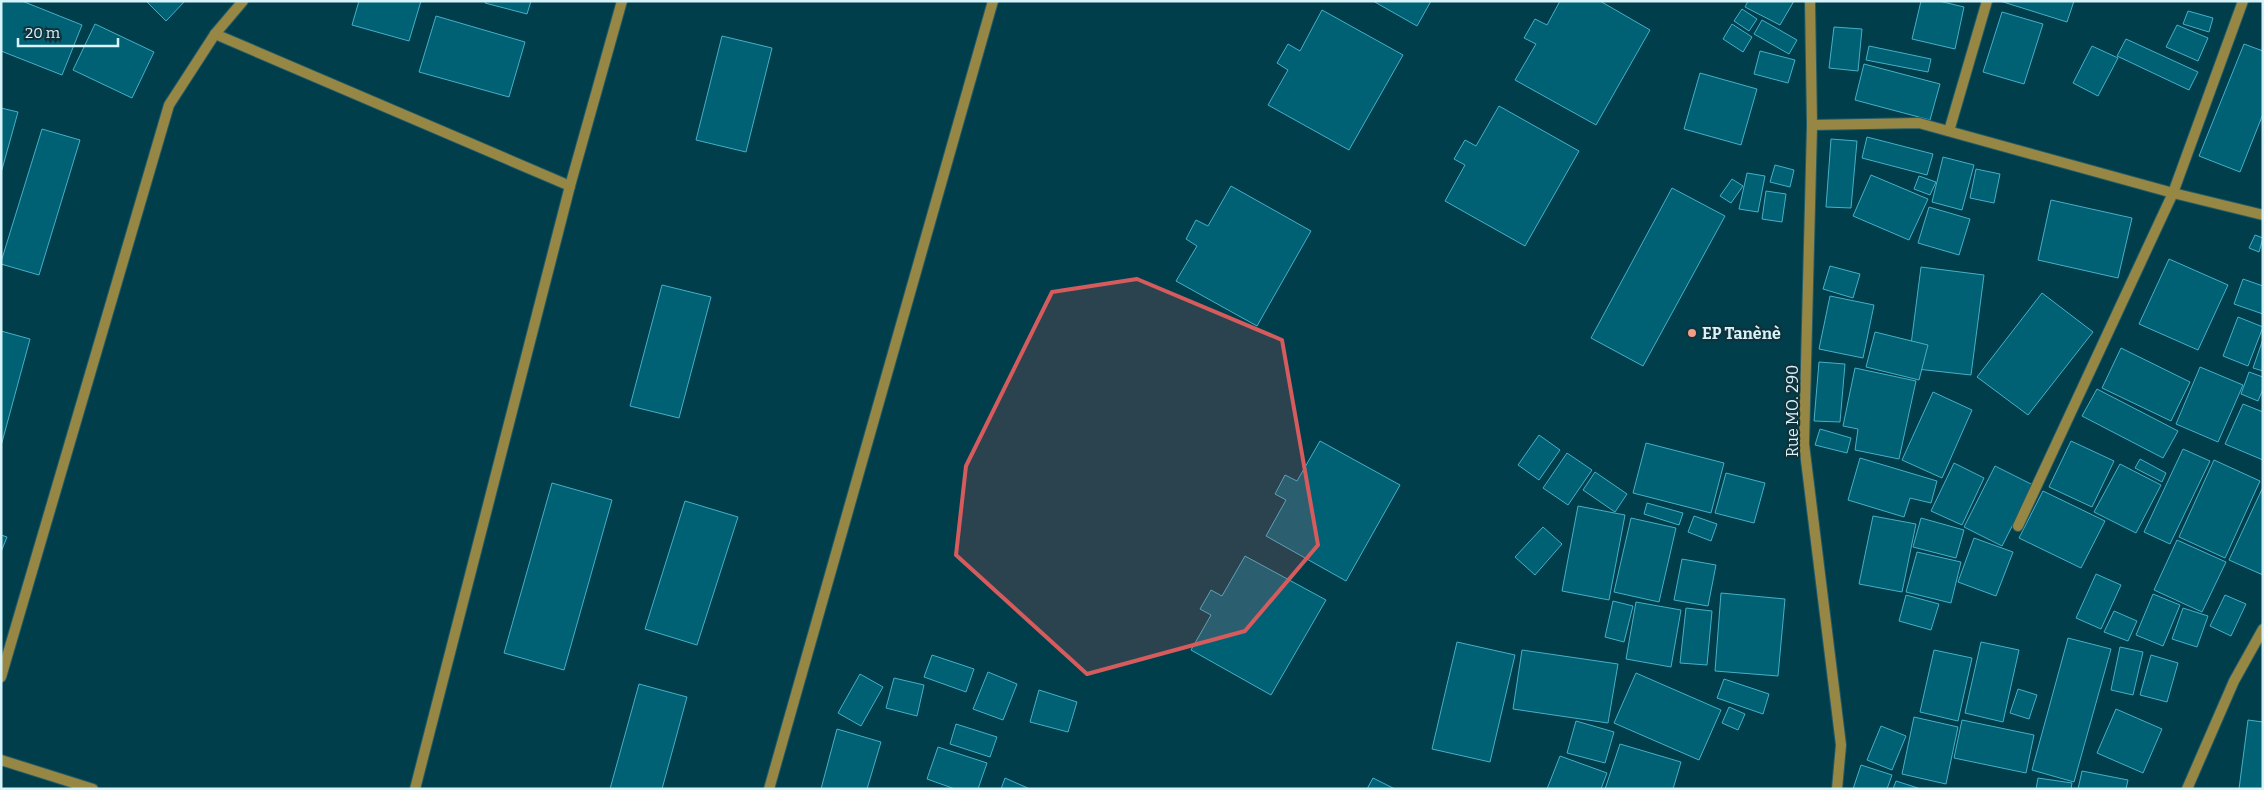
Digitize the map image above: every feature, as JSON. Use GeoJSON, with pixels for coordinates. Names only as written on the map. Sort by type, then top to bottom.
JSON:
{"type":"FeatureCollection","features":[{"type":"Feature","properties":{"kind":"street"},"geometry":{"type":"LineString","coordinates":[[1,677],[169,105],[215,34],[243,1]]}},
{"type":"Feature","properties":{"kind":"street"},"geometry":{"type":"LineString","coordinates":[[415,789],[570,186],[622,1]]}},
{"type":"Feature","properties":{"kind":"street"},"geometry":{"type":"LineString","coordinates":[[769,789],[993,1]]}},
{"type":"Feature","properties":{"kind":"street","name":"Rue MO. 290"},"geometry":{"type":"LineString","coordinates":[[1810,1],[1812,125],[1804,444],[1841,745],[1837,789]]}},
{"type":"Feature","properties":{"kind":"street"},"geometry":{"type":"LineString","coordinates":[[1950,131],[1987,1]]}},
{"type":"Feature","properties":{"kind":"street"},"geometry":{"type":"LineString","coordinates":[[2018,526],[2173,193],[2243,1]]}},
{"type":"Feature","properties":{"kind":"street"},"geometry":{"type":"LineString","coordinates":[[215,34],[570,186]]}},
{"type":"Feature","properties":{"kind":"street"},"geometry":{"type":"LineString","coordinates":[[1812,125],[1919,123],[2173,193],[2263,215]]}},
{"type":"Feature","properties":{"kind":"street"},"geometry":{"type":"LineString","coordinates":[[2187,789],[2234,681],[2263,629]]}},
{"type":"Feature","properties":{"kind":"street"},"geometry":{"type":"LineString","coordinates":[[1,760],[93,789]]}},
{"type":"Feature","properties":{"kind":"highlighted area"},"geometry":{"type":"Polygon","coordinates":[[[1137,279],[1282,340],[1318,545],[1245,631],[1087,674],[956,555],[966,466],[1052,292],[1137,279]]]}},
{"type":"Feature","properties":{"kind":"building"},"geometry":{"type":"Polygon","coordinates":[[[1,1],[22,1],[82,25],[62,75],[1,51],[1,1]]]}},
{"type":"Feature","properties":{"kind":"building"},"geometry":{"type":"Polygon","coordinates":[[[146,1],[185,1],[166,21],[146,1]]]}},
{"type":"Feature","properties":{"kind":"building"},"geometry":{"type":"Polygon","coordinates":[[[359,1],[421,1],[409,41],[352,25],[359,1]]]}},
{"type":"Feature","properties":{"kind":"building"},"geometry":{"type":"Polygon","coordinates":[[[485,1],[531,1],[527,14],[485,3],[485,1]]]}},
{"type":"Feature","properties":{"kind":"building"},"geometry":{"type":"Polygon","coordinates":[[[1373,1],[1431,1],[1417,26],[1373,1]]]}},
{"type":"Feature","properties":{"kind":"building"},"geometry":{"type":"Polygon","coordinates":[[[1560,1],[1600,1],[1650,30],[1596,125],[1515,80],[1536,44],[1524,38],[1535,19],[1547,25],[1560,1]]]}},
{"type":"Feature","properties":{"kind":"building"},"geometry":{"type":"Polygon","coordinates":[[[1748,1],[1794,1],[1780,25],[1745,7],[1748,1]]]}},
{"type":"Feature","properties":{"kind":"building"},"geometry":{"type":"Polygon","coordinates":[[[1921,1],[1939,1],[1964,7],[1955,49],[1912,39],[1921,1]]]}},
{"type":"Feature","properties":{"kind":"building"},"geometry":{"type":"Polygon","coordinates":[[[2000,1],[2074,1],[2067,22],[2000,1]]]}},
{"type":"Feature","properties":{"kind":"building"},"geometry":{"type":"Polygon","coordinates":[[[1742,9],[1757,19],[1749,31],[1734,21],[1742,9]]]}},
{"type":"Feature","properties":{"kind":"building"},"geometry":{"type":"Polygon","coordinates":[[[1322,10],[1403,55],[1349,150],[1268,105],[1288,70],[1277,63],[1288,44],[1300,51],[1322,10]]]}},
{"type":"Feature","properties":{"kind":"building"},"geometry":{"type":"Polygon","coordinates":[[[2188,11],[2213,18],[2209,32],[2183,24],[2188,11]]]}},
{"type":"Feature","properties":{"kind":"building"},"geometry":{"type":"Polygon","coordinates":[[[2002,12],[2043,24],[2024,84],[1983,72],[2002,12]]]}},
{"type":"Feature","properties":{"kind":"building"},"geometry":{"type":"Polygon","coordinates":[[[436,16],[525,42],[509,97],[419,72],[436,16]]]}},
{"type":"Feature","properties":{"kind":"building"},"geometry":{"type":"Polygon","coordinates":[[[1762,20],[1797,40],[1789,54],[1754,34],[1762,20]]]}},
{"type":"Feature","properties":{"kind":"building"},"geometry":{"type":"Polygon","coordinates":[[[95,24],[154,52],[132,98],[73,70],[95,24]]]}},
{"type":"Feature","properties":{"kind":"building"},"geometry":{"type":"Polygon","coordinates":[[[1732,24],[1752,37],[1743,52],[1723,39],[1732,24]]]}},
{"type":"Feature","properties":{"kind":"building"},"geometry":{"type":"Polygon","coordinates":[[[2177,25],[2208,38],[2198,61],[2166,47],[2177,25]]]}},
{"type":"Feature","properties":{"kind":"building"},"geometry":{"type":"Polygon","coordinates":[[[1834,27],[1862,29],[1858,71],[1829,68],[1834,27]]]}},
{"type":"Feature","properties":{"kind":"building"},"geometry":{"type":"Polygon","coordinates":[[[722,36],[772,48],[746,152],[696,140],[722,36]]]}},
{"type":"Feature","properties":{"kind":"building"},"geometry":{"type":"Polygon","coordinates":[[[2126,39],[2198,72],[2189,90],[2117,56],[2126,39]]]}},
{"type":"Feature","properties":{"kind":"building"},"geometry":{"type":"Polygon","coordinates":[[[2244,44],[2263,51],[2263,114],[2240,172],[2199,156],[2244,44]]]}},
{"type":"Feature","properties":{"kind":"building"},"geometry":{"type":"Polygon","coordinates":[[[1869,46],[1931,59],[1928,72],[1866,60],[1869,46]]]}},
{"type":"Feature","properties":{"kind":"building"},"geometry":{"type":"Polygon","coordinates":[[[2092,46],[2118,58],[2098,96],[2073,83],[2092,46]]]}},
{"type":"Feature","properties":{"kind":"building"},"geometry":{"type":"Polygon","coordinates":[[[1760,51],[1795,60],[1788,83],[1754,74],[1760,51]]]}},
{"type":"Feature","properties":{"kind":"building"},"geometry":{"type":"Polygon","coordinates":[[[1864,64],[1940,84],[1930,120],[1855,100],[1864,64]]]}},
{"type":"Feature","properties":{"kind":"building"},"geometry":{"type":"Polygon","coordinates":[[[1700,73],[1757,89],[1741,145],[1684,129],[1700,73]]]}},
{"type":"Feature","properties":{"kind":"building"},"geometry":{"type":"Polygon","coordinates":[[[1499,106],[1579,151],[1525,246],[1445,201],[1465,165],[1454,159],[1465,140],[1476,146],[1499,106]]]}},
{"type":"Feature","properties":{"kind":"building"},"geometry":{"type":"Polygon","coordinates":[[[1,108],[18,112],[1,173],[1,108]]]}},
{"type":"Feature","properties":{"kind":"building"},"geometry":{"type":"Polygon","coordinates":[[[42,129],[80,140],[39,275],[1,264],[1,262],[42,129]]]}},
{"type":"Feature","properties":{"kind":"building"},"geometry":{"type":"Polygon","coordinates":[[[1867,137],[1933,154],[1927,175],[1862,158],[1867,137]]]}},
{"type":"Feature","properties":{"kind":"building"},"geometry":{"type":"Polygon","coordinates":[[[1831,139],[1857,141],[1851,208],[1826,207],[1831,139]]]}},
{"type":"Feature","properties":{"kind":"building"},"geometry":{"type":"Polygon","coordinates":[[[1943,157],[1974,165],[1962,210],[1932,202],[1943,157]]]}},
{"type":"Feature","properties":{"kind":"building"},"geometry":{"type":"Polygon","coordinates":[[[1775,165],[1794,170],[1790,187],[1770,182],[1775,165]]]}},
{"type":"Feature","properties":{"kind":"building"},"geometry":{"type":"Polygon","coordinates":[[[1976,169],[2000,174],[1994,203],[1970,198],[1976,169]]]}},
{"type":"Feature","properties":{"kind":"building"},"geometry":{"type":"Polygon","coordinates":[[[1747,173],[1765,176],[1758,212],[1739,209],[1747,173]]]}},
{"type":"Feature","properties":{"kind":"building"},"geometry":{"type":"Polygon","coordinates":[[[1871,175],[1928,199],[1909,240],[1853,216],[1871,175]]]}},
{"type":"Feature","properties":{"kind":"building"},"geometry":{"type":"Polygon","coordinates":[[[1919,176],[1936,182],[1930,195],[1914,189],[1919,176]]]}},
{"type":"Feature","properties":{"kind":"building"},"geometry":{"type":"Polygon","coordinates":[[[1732,179],[1743,186],[1731,203],[1720,196],[1732,179]]]}},
{"type":"Feature","properties":{"kind":"building"},"geometry":{"type":"Polygon","coordinates":[[[1231,186],[1311,231],[1257,326],[1176,281],[1197,246],[1186,239],[1196,220],[1208,226],[1231,186]]]}},
{"type":"Feature","properties":{"kind":"building"},"geometry":{"type":"Polygon","coordinates":[[[1672,188],[1725,216],[1643,366],[1591,338],[1672,188]]]}},
{"type":"Feature","properties":{"kind":"building"},"geometry":{"type":"Polygon","coordinates":[[[1766,191],[1786,194],[1782,222],[1762,219],[1766,191]]]}},
{"type":"Feature","properties":{"kind":"building"},"geometry":{"type":"Polygon","coordinates":[[[2051,200],[2132,218],[2118,278],[2038,260],[2051,200]]]}},
{"type":"Feature","properties":{"kind":"building"},"geometry":{"type":"Polygon","coordinates":[[[1929,207],[1970,219],[1959,255],[1918,243],[1929,207]]]}},
{"type":"Feature","properties":{"kind":"building"},"geometry":{"type":"Polygon","coordinates":[[[2255,235],[2263,238],[2259,252],[2249,248],[2255,235]]]}},
{"type":"Feature","properties":{"kind":"building"},"geometry":{"type":"Polygon","coordinates":[[[2169,259],[2228,285],[2198,350],[2139,324],[2169,259]]]}},
{"type":"Feature","properties":{"kind":"building"},"geometry":{"type":"Polygon","coordinates":[[[1830,266],[1860,274],[1853,298],[1823,289],[1830,266]]]}},
{"type":"Feature","properties":{"kind":"building"},"geometry":{"type":"Polygon","coordinates":[[[1921,267],[1984,275],[1971,375],[1908,368],[1921,267]]]}},
{"type":"Feature","properties":{"kind":"building"},"geometry":{"type":"Polygon","coordinates":[[[2243,279],[2263,286],[2263,314],[2234,304],[2243,279]]]}},
{"type":"Feature","properties":{"kind":"building"},"geometry":{"type":"Polygon","coordinates":[[[662,285],[711,297],[679,418],[630,406],[662,285]]]}},
{"type":"Feature","properties":{"kind":"building"},"geometry":{"type":"Polygon","coordinates":[[[2042,293],[2093,332],[2028,415],[1977,377],[2042,293]]]}},
{"type":"Feature","properties":{"kind":"building"},"geometry":{"type":"Polygon","coordinates":[[[1830,296],[1874,305],[1863,358],[1819,349],[1830,296]]]}},
{"type":"Feature","properties":{"kind":"building"},"geometry":{"type":"Polygon","coordinates":[[[2238,317],[2263,327],[2248,366],[2223,356],[2238,317]]]}},
{"type":"Feature","properties":{"kind":"building"},"geometry":{"type":"Polygon","coordinates":[[[1,331],[30,339],[1,446],[1,331]]]}},
{"type":"Feature","properties":{"kind":"building"},"geometry":{"type":"Polygon","coordinates":[[[1875,332],[1928,345],[1919,380],[1866,367],[1875,332]]]}},
{"type":"Feature","properties":{"kind":"building"},"geometry":{"type":"Polygon","coordinates":[[[2263,339],[2263,371],[2253,368],[2263,339]]]}},
{"type":"Feature","properties":{"kind":"building"},"geometry":{"type":"Polygon","coordinates":[[[2121,348],[2190,382],[2171,421],[2102,388],[2121,348]]]}},
{"type":"Feature","properties":{"kind":"building"},"geometry":{"type":"Polygon","coordinates":[[[1819,362],[1845,364],[1840,422],[1814,421],[1819,362]]]}},
{"type":"Feature","properties":{"kind":"building"},"geometry":{"type":"Polygon","coordinates":[[[2200,367],[2243,385],[2218,442],[2176,424],[2200,367]]]}},
{"type":"Feature","properties":{"kind":"building"},"geometry":{"type":"Polygon","coordinates":[[[1855,368],[1916,381],[1899,459],[1855,450],[1858,429],[1843,426],[1855,368]]]}},
{"type":"Feature","properties":{"kind":"building"},"geometry":{"type":"Polygon","coordinates":[[[2249,372],[2263,377],[2263,389],[2258,401],[2241,394],[2249,372]]]}},
{"type":"Feature","properties":{"kind":"building"},"geometry":{"type":"Polygon","coordinates":[[[2097,389],[2178,431],[2163,458],[2082,416],[2097,389]]]}},
{"type":"Feature","properties":{"kind":"building"},"geometry":{"type":"Polygon","coordinates":[[[1933,392],[1972,410],[1942,478],[1902,460],[1933,392]]]}},
{"type":"Feature","properties":{"kind":"building"},"geometry":{"type":"Polygon","coordinates":[[[2243,404],[2263,412],[2263,460],[2225,444],[2243,404]]]}},
{"type":"Feature","properties":{"kind":"building"},"geometry":{"type":"Polygon","coordinates":[[[1820,429],[1851,438],[1847,453],[1815,445],[1820,429]]]}},
{"type":"Feature","properties":{"kind":"building"},"geometry":{"type":"Polygon","coordinates":[[[1539,435],[1560,450],[1539,480],[1518,465],[1539,435]]]}},
{"type":"Feature","properties":{"kind":"building"},"geometry":{"type":"Polygon","coordinates":[[[1320,441],[1400,485],[1346,581],[1266,536],[1286,500],[1275,494],[1285,475],[1297,481],[1320,441]]]}},
{"type":"Feature","properties":{"kind":"building"},"geometry":{"type":"Polygon","coordinates":[[[2071,441],[2114,461],[2092,507],[2049,487],[2071,441]]]}},
{"type":"Feature","properties":{"kind":"building"},"geometry":{"type":"Polygon","coordinates":[[[1646,443],[1724,463],[1711,513],[1633,493],[1646,443]]]}},
{"type":"Feature","properties":{"kind":"building"},"geometry":{"type":"Polygon","coordinates":[[[2183,449],[2210,461],[2170,544],[2144,532],[2183,449]]]}},
{"type":"Feature","properties":{"kind":"building"},"geometry":{"type":"Polygon","coordinates":[[[1567,453],[1592,470],[1568,505],[1543,488],[1567,453]]]}},
{"type":"Feature","properties":{"kind":"building"},"geometry":{"type":"Polygon","coordinates":[[[1860,458],[1937,481],[1931,503],[1910,498],[1904,517],[1848,500],[1860,458]]]}},
{"type":"Feature","properties":{"kind":"building"},"geometry":{"type":"Polygon","coordinates":[[[2140,459],[2166,473],[2162,482],[2135,468],[2140,459]]]}},
{"type":"Feature","properties":{"kind":"building"},"geometry":{"type":"Polygon","coordinates":[[[2214,460],[2260,481],[2225,558],[2179,537],[2214,460]]]}},
{"type":"Feature","properties":{"kind":"building"},"geometry":{"type":"Polygon","coordinates":[[[1954,463],[1984,478],[1962,525],[1931,511],[1954,463]]]}},
{"type":"Feature","properties":{"kind":"building"},"geometry":{"type":"Polygon","coordinates":[[[2120,464],[2161,485],[2136,533],[2094,512],[2120,464]]]}},
{"type":"Feature","properties":{"kind":"building"},"geometry":{"type":"Polygon","coordinates":[[[1995,466],[2033,485],[2002,546],[1964,527],[1995,466]]]}},
{"type":"Feature","properties":{"kind":"building"},"geometry":{"type":"Polygon","coordinates":[[[1595,472],[1627,494],[1615,512],[1583,490],[1595,472]]]}},
{"type":"Feature","properties":{"kind":"building"},"geometry":{"type":"Polygon","coordinates":[[[1726,473],[1765,483],[1754,523],[1715,513],[1726,473]]]}},
{"type":"Feature","properties":{"kind":"building"},"geometry":{"type":"Polygon","coordinates":[[[552,483],[612,500],[564,670],[504,653],[552,483]]]}},
{"type":"Feature","properties":{"kind":"building"},"geometry":{"type":"Polygon","coordinates":[[[2263,487],[2263,575],[2229,560],[2263,487]]]}},
{"type":"Feature","properties":{"kind":"building"},"geometry":{"type":"Polygon","coordinates":[[[2043,491],[2105,521],[2081,568],[2019,538],[2043,491]]]}},
{"type":"Feature","properties":{"kind":"building"},"geometry":{"type":"Polygon","coordinates":[[[685,501],[738,517],[697,645],[645,629],[685,501]]]}},
{"type":"Feature","properties":{"kind":"building"},"geometry":{"type":"Polygon","coordinates":[[[1647,503],[1683,513],[1679,525],[1644,514],[1647,503]]]}},
{"type":"Feature","properties":{"kind":"building"},"geometry":{"type":"Polygon","coordinates":[[[1578,506],[1625,515],[1609,600],[1562,591],[1578,506]]]}},
{"type":"Feature","properties":{"kind":"building"},"geometry":{"type":"Polygon","coordinates":[[[1694,516],[1717,524],[1711,541],[1688,532],[1694,516]]]}},
{"type":"Feature","properties":{"kind":"building"},"geometry":{"type":"Polygon","coordinates":[[[1873,516],[1916,524],[1902,592],[1859,584],[1873,516]]]}},
{"type":"Feature","properties":{"kind":"building"},"geometry":{"type":"Polygon","coordinates":[[[1631,518],[1676,528],[1659,602],[1614,592],[1631,518]]]}},
{"type":"Feature","properties":{"kind":"building"},"geometry":{"type":"Polygon","coordinates":[[[1921,518],[1964,530],[1956,558],[1913,547],[1921,518]]]}},
{"type":"Feature","properties":{"kind":"building"},"geometry":{"type":"Polygon","coordinates":[[[1543,527],[1562,544],[1535,575],[1515,557],[1543,527]]]}},
{"type":"Feature","properties":{"kind":"building"},"geometry":{"type":"Polygon","coordinates":[[[1,535],[7,537],[1,552],[1,535]]]}},
{"type":"Feature","properties":{"kind":"building"},"geometry":{"type":"Polygon","coordinates":[[[1974,538],[2013,552],[1996,596],[1958,582],[1974,538]]]}},
{"type":"Feature","properties":{"kind":"building"},"geometry":{"type":"Polygon","coordinates":[[[2177,540],[2226,562],[2202,612],[2154,590],[2177,540]]]}},
{"type":"Feature","properties":{"kind":"building"},"geometry":{"type":"Polygon","coordinates":[[[1917,552],[1961,562],[1951,603],[1906,592],[1917,552]]]}},
{"type":"Feature","properties":{"kind":"building"},"geometry":{"type":"Polygon","coordinates":[[[1245,556],[1326,600],[1271,695],[1191,650],[1211,615],[1200,609],[1211,590],[1222,596],[1245,556]]]}},
{"type":"Feature","properties":{"kind":"building"},"geometry":{"type":"Polygon","coordinates":[[[1682,559],[1716,565],[1708,606],[1674,600],[1682,559]]]}},
{"type":"Feature","properties":{"kind":"building"},"geometry":{"type":"Polygon","coordinates":[[[2096,574],[2121,585],[2101,629],[2076,618],[2096,574]]]}},
{"type":"Feature","properties":{"kind":"building"},"geometry":{"type":"Polygon","coordinates":[[[1721,593],[1785,599],[1778,676],[1715,671],[1721,593]]]}},
{"type":"Feature","properties":{"kind":"building"},"geometry":{"type":"Polygon","coordinates":[[[2153,594],[2180,605],[2163,646],[2136,635],[2153,594]]]}},
{"type":"Feature","properties":{"kind":"building"},"geometry":{"type":"Polygon","coordinates":[[[1906,595],[1939,604],[1931,630],[1899,621],[1906,595]]]}},
{"type":"Feature","properties":{"kind":"building"},"geometry":{"type":"Polygon","coordinates":[[[2225,595],[2246,604],[2231,636],[2210,626],[2225,595]]]}},
{"type":"Feature","properties":{"kind":"building"},"geometry":{"type":"Polygon","coordinates":[[[1613,601],[1633,606],[1624,642],[1605,637],[1613,601]]]}},
{"type":"Feature","properties":{"kind":"building"},"geometry":{"type":"Polygon","coordinates":[[[1636,602],[1681,610],[1671,667],[1626,659],[1636,602]]]}},
{"type":"Feature","properties":{"kind":"building"},"geometry":{"type":"Polygon","coordinates":[[[1686,608],[1712,611],[1707,665],[1680,663],[1686,608]]]}},
{"type":"Feature","properties":{"kind":"building"},"geometry":{"type":"Polygon","coordinates":[[[2183,608],[2208,616],[2197,647],[2172,639],[2183,608]]]}},
{"type":"Feature","properties":{"kind":"building"},"geometry":{"type":"Polygon","coordinates":[[[2114,611],[2137,621],[2128,641],[2104,632],[2114,611]]]}},
{"type":"Feature","properties":{"kind":"building"},"geometry":{"type":"Polygon","coordinates":[[[2068,638],[2111,649],[2074,782],[2032,770],[2068,638]]]}},
{"type":"Feature","properties":{"kind":"building"},"geometry":{"type":"Polygon","coordinates":[[[1457,642],[1515,655],[1490,762],[1432,749],[1457,642]]]}},
{"type":"Feature","properties":{"kind":"building"},"geometry":{"type":"Polygon","coordinates":[[[1981,642],[2019,650],[2003,722],[1965,713],[1981,642]]]}},
{"type":"Feature","properties":{"kind":"building"},"geometry":{"type":"Polygon","coordinates":[[[2120,647],[2143,652],[2133,695],[2111,690],[2120,647]]]}},
{"type":"Feature","properties":{"kind":"building"},"geometry":{"type":"Polygon","coordinates":[[[1522,650],[1618,664],[1608,723],[1513,709],[1522,650]]]}},
{"type":"Feature","properties":{"kind":"building"},"geometry":{"type":"Polygon","coordinates":[[[1934,650],[1972,658],[1958,721],[1920,712],[1934,650]]]}},
{"type":"Feature","properties":{"kind":"building"},"geometry":{"type":"Polygon","coordinates":[[[932,655],[974,669],[966,692],[924,677],[932,655]]]}},
{"type":"Feature","properties":{"kind":"building"},"geometry":{"type":"Polygon","coordinates":[[[2151,655],[2178,663],[2167,702],[2140,695],[2151,655]]]}},
{"type":"Feature","properties":{"kind":"building"},"geometry":{"type":"Polygon","coordinates":[[[988,672],[1017,684],[1003,720],[973,709],[988,672]]]}},
{"type":"Feature","properties":{"kind":"building"},"geometry":{"type":"Polygon","coordinates":[[[1636,673],[1721,710],[1699,760],[1614,723],[1636,673]]]}},
{"type":"Feature","properties":{"kind":"building"},"geometry":{"type":"Polygon","coordinates":[[[860,674],[883,687],[861,726],[838,713],[860,674]]]}},
{"type":"Feature","properties":{"kind":"building"},"geometry":{"type":"Polygon","coordinates":[[[894,678],[924,685],[917,716],[886,708],[894,678]]]}},
{"type":"Feature","properties":{"kind":"building"},"geometry":{"type":"Polygon","coordinates":[[[1724,679],[1769,694],[1763,714],[1717,698],[1724,679]]]}},
{"type":"Feature","properties":{"kind":"building"},"geometry":{"type":"Polygon","coordinates":[[[639,684],[687,697],[662,789],[610,789],[639,684]]]}},
{"type":"Feature","properties":{"kind":"building"},"geometry":{"type":"Polygon","coordinates":[[[2018,689],[2037,695],[2029,719],[2010,713],[2018,689]]]}},
{"type":"Feature","properties":{"kind":"building"},"geometry":{"type":"Polygon","coordinates":[[[1039,690],[1077,702],[1068,732],[1030,722],[1039,690]]]}},
{"type":"Feature","properties":{"kind":"building"},"geometry":{"type":"Polygon","coordinates":[[[1729,707],[1745,714],[1738,730],[1722,723],[1729,707]]]}},
{"type":"Feature","properties":{"kind":"building"},"geometry":{"type":"Polygon","coordinates":[[[2116,709],[2162,729],[2143,773],[2097,753],[2116,709]]]}},
{"type":"Feature","properties":{"kind":"building"},"geometry":{"type":"Polygon","coordinates":[[[1914,717],[1958,727],[1946,784],[1902,774],[1914,717]]]}},
{"type":"Feature","properties":{"kind":"building"},"geometry":{"type":"Polygon","coordinates":[[[1962,720],[2034,735],[2026,773],[1954,758],[1962,720]]]}},
{"type":"Feature","properties":{"kind":"building"},"geometry":{"type":"Polygon","coordinates":[[[2248,720],[2263,722],[2263,789],[2239,789],[2248,720]]]}},
{"type":"Feature","properties":{"kind":"building"},"geometry":{"type":"Polygon","coordinates":[[[1576,721],[1614,732],[1605,763],[1567,753],[1576,721]]]}},
{"type":"Feature","properties":{"kind":"building"},"geometry":{"type":"Polygon","coordinates":[[[956,724],[997,737],[990,757],[950,744],[956,724]]]}},
{"type":"Feature","properties":{"kind":"building"},"geometry":{"type":"Polygon","coordinates":[[[1881,726],[1906,736],[1892,770],[1867,760],[1881,726]]]}},
{"type":"Feature","properties":{"kind":"building"},"geometry":{"type":"Polygon","coordinates":[[[837,729],[881,742],[867,789],[821,789],[837,729]]]}},
{"type":"Feature","properties":{"kind":"building"},"geometry":{"type":"Polygon","coordinates":[[[1620,744],[1681,762],[1673,789],[1605,789],[1620,744]]]}},
{"type":"Feature","properties":{"kind":"building"},"geometry":{"type":"Polygon","coordinates":[[[938,747],[987,763],[978,789],[955,789],[927,779],[938,747]]]}},
{"type":"Feature","properties":{"kind":"building"},"geometry":{"type":"Polygon","coordinates":[[[1560,756],[1607,773],[1601,789],[1547,789],[1560,756]]]}},
{"type":"Feature","properties":{"kind":"building"},"geometry":{"type":"Polygon","coordinates":[[[1861,765],[1892,775],[1887,789],[1853,789],[1861,765]]]}},
{"type":"Feature","properties":{"kind":"building"},"geometry":{"type":"Polygon","coordinates":[[[2082,771],[2128,780],[2126,789],[2078,789],[2082,771]]]}},
{"type":"Feature","properties":{"kind":"building"},"geometry":{"type":"Polygon","coordinates":[[[1005,778],[1030,789],[1001,789],[1005,778]]]}},
{"type":"Feature","properties":{"kind":"building"},"geometry":{"type":"Polygon","coordinates":[[[1373,778],[1395,789],[1367,789],[1373,778]]]}},
{"type":"Feature","properties":{"kind":"building"},"geometry":{"type":"Polygon","coordinates":[[[2038,778],[2072,783],[2071,789],[2036,789],[2038,778]]]}},
{"type":"Feature","properties":{"kind":"building"},"geometry":{"type":"Polygon","coordinates":[[[1896,781],[1921,789],[1893,789],[1896,781]]]}},
{"type":"Feature","properties":{"kind":"place","name":"EP Tanènè"},"geometry":{"type":"Point","coordinates":[1692,333]}}]}
